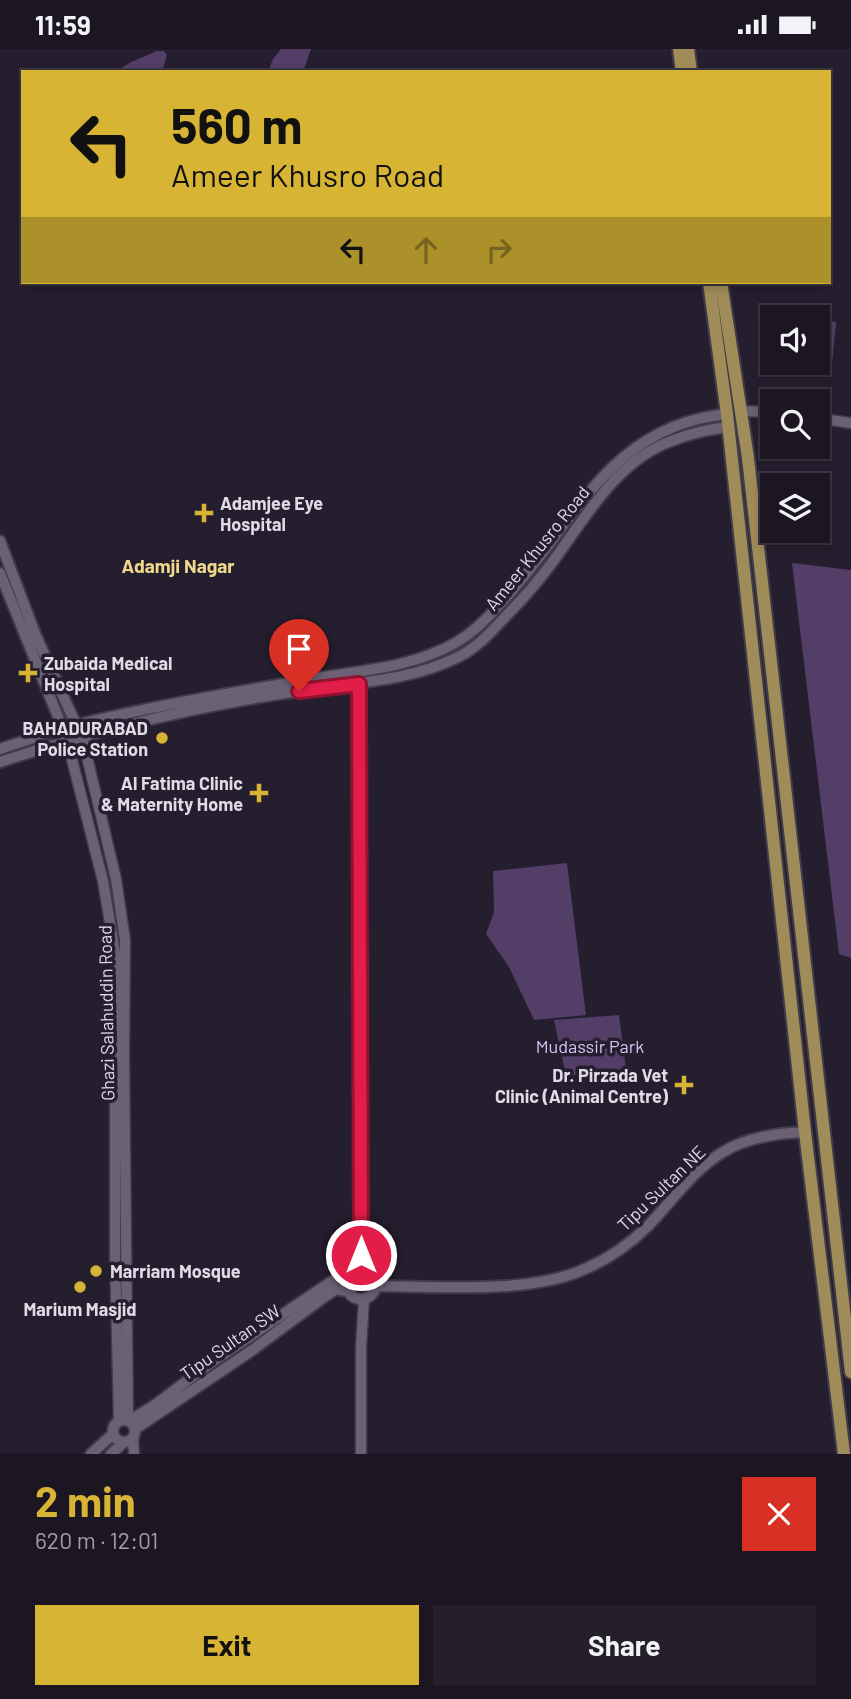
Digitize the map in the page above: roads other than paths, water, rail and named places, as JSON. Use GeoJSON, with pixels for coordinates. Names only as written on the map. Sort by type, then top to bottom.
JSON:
{"type":"FeatureCollection","features":[{"type":"Feature","properties":{"kind":"highway"},"geometry":{"type":"LineString","coordinates":[[678,49],[681,70]]}},
{"type":"Feature","properties":{"kind":"highway"},"geometry":{"type":"LineString","coordinates":[[688,49],[691,70]]}},
{"type":"Feature","properties":{"kind":"highway"},"geometry":{"type":"LineString","coordinates":[[709,284],[844,1454]]}},
{"type":"Feature","properties":{"kind":"highway"},"geometry":{"type":"LineString","coordinates":[[721,284],[769,636],[851,1372]]}},
{"type":"Feature","properties":{"kind":"main road","name":"Ameer Khusro Road"},"geometry":{"type":"LineString","coordinates":[[0,748],[349,673],[396,666],[455,644],[474,632],[514,590],[592,488],[615,464],[652,435],[681,423],[727,420]]}},
{"type":"Feature","properties":{"kind":"main road","name":"Ameer Khusro Road"},"geometry":{"type":"LineString","coordinates":[[79,731],[299,691],[401,678],[460,656],[480,642],[531,590],[574,529],[621,474],[670,441],[727,420]]}},
{"type":"Feature","properties":{"kind":"main road","name":"Ghazi Salahuddin Road"},"geometry":{"type":"LineString","coordinates":[[0,541],[36,636],[79,731]]}},
{"type":"Feature","properties":{"kind":"main road","name":"Ghazi Salahuddin Road"},"geometry":{"type":"LineString","coordinates":[[0,573],[65,735]]}},
{"type":"Feature","properties":{"kind":"main road"},"geometry":{"type":"LineString","coordinates":[[349,673],[359,684],[365,670]]}},
{"type":"Feature","properties":{"kind":"main road","name":"Ameer Khusro Road"},"geometry":{"type":"LineString","coordinates":[[0,762],[65,735]]}},
{"type":"Feature","properties":{"kind":"main road","name":"Tipu Sultan NE"},"geometry":{"type":"LineString","coordinates":[[376,1286],[500,1286],[548,1280],[584,1270],[626,1246],[695,1175],[723,1152],[765,1137],[806,1132]]}},
{"type":"Feature","properties":{"kind":"main road"},"geometry":{"type":"LineString","coordinates":[[111,1454],[127,1433],[155,1405],[212,1362],[325,1286],[362,1269],[372,1274],[376,1286],[372,1294],[364,1299],[353,1297],[347,1291],[348,1276]]}},
{"type":"Feature","properties":{"kind":"main road","name":"Tipu Sultan SW"},"geometry":{"type":"LineString","coordinates":[[127,1433],[336,1289],[347,1291]]}},
{"type":"Feature","properties":{"kind":"main road"},"geometry":{"type":"LineString","coordinates":[[91,1454],[113,1434],[116,1440],[127,1433]]}},
{"type":"Feature","properties":{"kind":"street"},"geometry":{"type":"LineString","coordinates":[[740,411],[760,412]]}},
{"type":"Feature","properties":{"kind":"street"},"geometry":{"type":"LineString","coordinates":[[830,420],[851,422]]}},
{"type":"Feature","properties":{"kind":"street"},"geometry":{"type":"LineString","coordinates":[[359,684],[362,1269]]}},
{"type":"Feature","properties":{"kind":"street","name":"Ghazi Salahuddin Road"},"geometry":{"type":"LineString","coordinates":[[79,731],[113,863],[125,940],[127,1433]]}},
{"type":"Feature","properties":{"kind":"street","name":"Ghazi Salahuddin Road"},"geometry":{"type":"LineString","coordinates":[[65,735],[100,867],[113,930],[114,1112],[127,1433],[135,1454]]}},
{"type":"Feature","properties":{"kind":"street"},"geometry":{"type":"LineString","coordinates":[[100,867],[113,863]]}},
{"type":"Feature","properties":{"kind":"street"},"geometry":{"type":"LineString","coordinates":[[361,1454],[364,1299]]}},
{"type":"Feature","properties":{"kind":"place","name":"Adamjee Eye Hospital"},"geometry":{"type":"Point","coordinates":[204,513]}},
{"type":"Feature","properties":{"kind":"place","name":"Zubaida Medical Hospital"},"geometry":{"type":"Point","coordinates":[28,673]}},
{"type":"Feature","properties":{"kind":"place","name":"BAHADURABAD Police Station"},"geometry":{"type":"Point","coordinates":[162,738]}},
{"type":"Feature","properties":{"kind":"place","name":"Al Fatima Clinic & Maternity Home"},"geometry":{"type":"Point","coordinates":[259,793]}},
{"type":"Feature","properties":{"kind":"place","name":"Dr. Pirzada Vet Clinic (Animal Centre)"},"geometry":{"type":"Point","coordinates":[684,1085]}},
{"type":"Feature","properties":{"kind":"place","name":"Marriam Mosque"},"geometry":{"type":"Point","coordinates":[96,1271]}},
{"type":"Feature","properties":{"kind":"place","name":"Marium Masjid"},"geometry":{"type":"Point","coordinates":[80,1287]}},
{"type":"Feature","properties":{"kind":"district","name":"Adamji Nagar"},"geometry":{"type":"Point","coordinates":[178,565]}},
{"type":"Feature","properties":{"kind":"park label","name":"Mudassir Park"},"geometry":{"type":"Point","coordinates":[590,1046]}}]}
